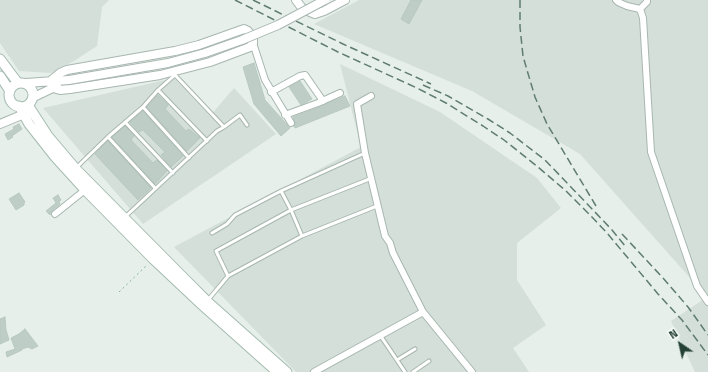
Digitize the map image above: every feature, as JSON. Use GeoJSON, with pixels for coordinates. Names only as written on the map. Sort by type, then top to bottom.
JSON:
{"type":"FeatureCollection","features":[{"type":"Feature","properties":{"kind":"main road"},"geometry":{"type":"LineString","coordinates":[[0,60],[19,81],[30,86],[32,89],[34,97],[25,109]]}},
{"type":"Feature","properties":{"kind":"main road"},"geometry":{"type":"LineString","coordinates":[[1,80],[10,91]]}},
{"type":"Feature","properties":{"kind":"main road"},"geometry":{"type":"LineString","coordinates":[[19,81],[14,85],[9,95],[10,99],[15,105],[25,109],[76,168],[205,303],[277,372]]}},
{"type":"Feature","properties":{"kind":"main road"},"geometry":{"type":"LineString","coordinates":[[25,109],[40,138],[85,190],[154,259],[286,372]]}},
{"type":"Feature","properties":{"kind":"street"},"geometry":{"type":"LineString","coordinates":[[296,0],[302,8],[315,14],[345,0]]}},
{"type":"Feature","properties":{"kind":"street"},"geometry":{"type":"LineString","coordinates":[[302,0],[308,9]]}},
{"type":"Feature","properties":{"kind":"street"},"geometry":{"type":"LineString","coordinates":[[51,85],[69,80],[168,63],[205,53],[278,25],[325,0]]}},
{"type":"Feature","properties":{"kind":"street"},"geometry":{"type":"LineString","coordinates":[[616,0],[627,6],[640,9]]}},
{"type":"Feature","properties":{"kind":"street"},"geometry":{"type":"LineString","coordinates":[[640,9],[647,2],[647,0]]}},
{"type":"Feature","properties":{"kind":"street"},"geometry":{"type":"LineString","coordinates":[[640,9],[643,18],[651,152],[697,286],[708,302]]}},
{"type":"Feature","properties":{"kind":"street"},"geometry":{"type":"LineString","coordinates":[[34,97],[51,85],[60,73],[67,70],[174,51],[199,45],[244,29],[251,34],[265,80],[291,123]]}},
{"type":"Feature","properties":{"kind":"street"},"geometry":{"type":"LineString","coordinates":[[1,80],[51,85],[60,90],[70,89],[160,75],[210,62],[250,47],[253,43]]}},
{"type":"Feature","properties":{"kind":"street"},"geometry":{"type":"LineString","coordinates":[[271,92],[300,76],[305,75],[324,101]]}},
{"type":"Feature","properties":{"kind":"street"},"geometry":{"type":"LineString","coordinates":[[285,114],[324,101],[340,92]]}},
{"type":"Feature","properties":{"kind":"street"},"geometry":{"type":"LineString","coordinates":[[371,96],[357,104],[365,153],[372,178],[377,206],[386,236],[423,312],[472,372]]}},
{"type":"Feature","properties":{"kind":"street"},"geometry":{"type":"LineString","coordinates":[[0,124],[25,109]]}},
{"type":"Feature","properties":{"kind":"street"},"geometry":{"type":"LineString","coordinates":[[55,214],[85,190]]}},
{"type":"Feature","properties":{"kind":"street"},"geometry":{"type":"LineString","coordinates":[[314,372],[423,312]]}},
{"type":"Feature","properties":{"kind":"lane"},"geometry":{"type":"LineString","coordinates":[[76,168],[108,137],[143,107],[158,90],[175,75],[224,127]]}},
{"type":"Feature","properties":{"kind":"lane"},"geometry":{"type":"LineString","coordinates":[[158,90],[207,141]]}},
{"type":"Feature","properties":{"kind":"lane"},"geometry":{"type":"LineString","coordinates":[[143,107],[189,158]]}},
{"type":"Feature","properties":{"kind":"lane"},"geometry":{"type":"LineString","coordinates":[[124,218],[217,131],[240,115],[247,125]]}},
{"type":"Feature","properties":{"kind":"lane"},"geometry":{"type":"LineString","coordinates":[[125,122],[173,173]]}},
{"type":"Feature","properties":{"kind":"lane"},"geometry":{"type":"LineString","coordinates":[[108,137],[155,188]]}},
{"type":"Feature","properties":{"kind":"lane"},"geometry":{"type":"LineString","coordinates":[[212,233],[227,224],[235,215],[280,191],[365,153]]}},
{"type":"Feature","properties":{"kind":"lane"},"geometry":{"type":"LineString","coordinates":[[228,276],[216,251],[291,210],[372,178]]}},
{"type":"Feature","properties":{"kind":"lane"},"geometry":{"type":"LineString","coordinates":[[280,191],[291,210],[302,236]]}},
{"type":"Feature","properties":{"kind":"lane"},"geometry":{"type":"LineString","coordinates":[[205,303],[228,276],[302,236],[377,206]]}},
{"type":"Feature","properties":{"kind":"lane"},"geometry":{"type":"LineString","coordinates":[[380,336],[405,372]]}},
{"type":"Feature","properties":{"kind":"lane"},"geometry":{"type":"LineString","coordinates":[[397,360],[415,349]]}},
{"type":"Feature","properties":{"kind":"lane"},"geometry":{"type":"LineString","coordinates":[[413,372],[429,360]]}},
{"type":"Feature","properties":{"kind":"path"},"geometry":{"type":"LineString","coordinates":[[119,292],[154,259]]}},
{"type":"Feature","properties":{"kind":"shaded area"},"geometry":{"type":"Polygon","coordinates":[[[0,0],[109,0],[102,7],[97,46],[74,61],[51,73],[19,71],[0,43],[0,0]]]}},
{"type":"Feature","properties":{"kind":"shaded area"},"geometry":{"type":"Polygon","coordinates":[[[359,0],[708,0],[708,372],[695,372],[671,321],[707,297],[580,154],[472,91],[314,24],[359,0]]]}},
{"type":"Feature","properties":{"kind":"shaded area"},"geometry":{"type":"Polygon","coordinates":[[[340,64],[440,112],[537,178],[561,208],[517,243],[517,280],[546,325],[513,348],[529,372],[296,372],[174,247],[361,147],[340,64]]]}},
{"type":"Feature","properties":{"kind":"shaded area"},"geometry":{"type":"Polygon","coordinates":[[[174,78],[210,116],[234,88],[276,134],[143,224],[43,108],[174,78]]]}},
{"type":"Feature","properties":{"kind":"building"},"geometry":{"type":"Polygon","coordinates":[[[411,0],[422,0],[409,24],[401,19],[411,0]]]}},
{"type":"Feature","properties":{"kind":"building"},"geometry":{"type":"Polygon","coordinates":[[[254,63],[265,100],[290,128],[281,136],[254,104],[243,67],[254,63]]]}},
{"type":"Feature","properties":{"kind":"building"},"geometry":{"type":"Polygon","coordinates":[[[300,81],[312,99],[301,105],[289,87],[300,81]]]}},
{"type":"Feature","properties":{"kind":"building"},"geometry":{"type":"Polygon","coordinates":[[[158,95],[168,105],[165,109],[186,131],[189,129],[200,138],[187,151],[147,107],[158,95]]]}},
{"type":"Feature","properties":{"kind":"building"},"geometry":{"type":"Polygon","coordinates":[[[345,96],[350,106],[295,128],[293,117],[345,96]]]}},
{"type":"Feature","properties":{"kind":"building"},"geometry":{"type":"Polygon","coordinates":[[[143,111],[183,156],[171,167],[161,155],[165,152],[143,130],[139,132],[130,122],[143,111]]]}},
{"type":"Feature","properties":{"kind":"building"},"geometry":{"type":"Polygon","coordinates":[[[19,124],[22,129],[8,140],[5,134],[19,124]]]}},
{"type":"Feature","properties":{"kind":"building"},"geometry":{"type":"Polygon","coordinates":[[[125,126],[134,136],[131,140],[153,163],[157,160],[167,171],[155,184],[112,137],[125,126]]]}},
{"type":"Feature","properties":{"kind":"building"},"geometry":{"type":"Polygon","coordinates":[[[108,141],[151,188],[138,200],[95,154],[108,141]]]}},
{"type":"Feature","properties":{"kind":"building"},"geometry":{"type":"Polygon","coordinates":[[[19,193],[25,202],[24,205],[16,210],[9,199],[19,193]]]}},
{"type":"Feature","properties":{"kind":"building"},"geometry":{"type":"Polygon","coordinates":[[[58,195],[61,200],[59,202],[60,204],[52,211],[50,215],[46,211],[56,203],[53,198],[58,195]]]}},
{"type":"Feature","properties":{"kind":"building"},"geometry":{"type":"Polygon","coordinates":[[[5,317],[6,330],[9,340],[0,344],[0,319],[5,317]]]}},
{"type":"Feature","properties":{"kind":"building"},"geometry":{"type":"Polygon","coordinates":[[[25,329],[38,346],[32,349],[28,347],[22,349],[7,357],[6,352],[15,349],[11,338],[25,329]]]}},
{"type":"Feature","properties":{"kind":"railway"},"geometry":{"type":"LineString","coordinates":[[235,0],[338,52],[446,103],[504,140],[566,191],[590,215],[682,320],[708,355]]}},
{"type":"Feature","properties":{"kind":"railway"},"geometry":{"type":"LineString","coordinates":[[253,0],[343,44],[431,84]]}},
{"type":"Feature","properties":{"kind":"railway"},"geometry":{"type":"LineString","coordinates":[[520,0],[520,27],[523,56],[535,97],[547,124],[596,206]]}},
{"type":"Feature","properties":{"kind":"railway"},"geometry":{"type":"LineString","coordinates":[[423,85],[448,96],[488,119],[510,133],[545,160],[612,230],[626,247]]}},
{"type":"Feature","properties":{"kind":"railway"},"geometry":{"type":"LineString","coordinates":[[622,234],[688,307],[708,335]]}}]}
